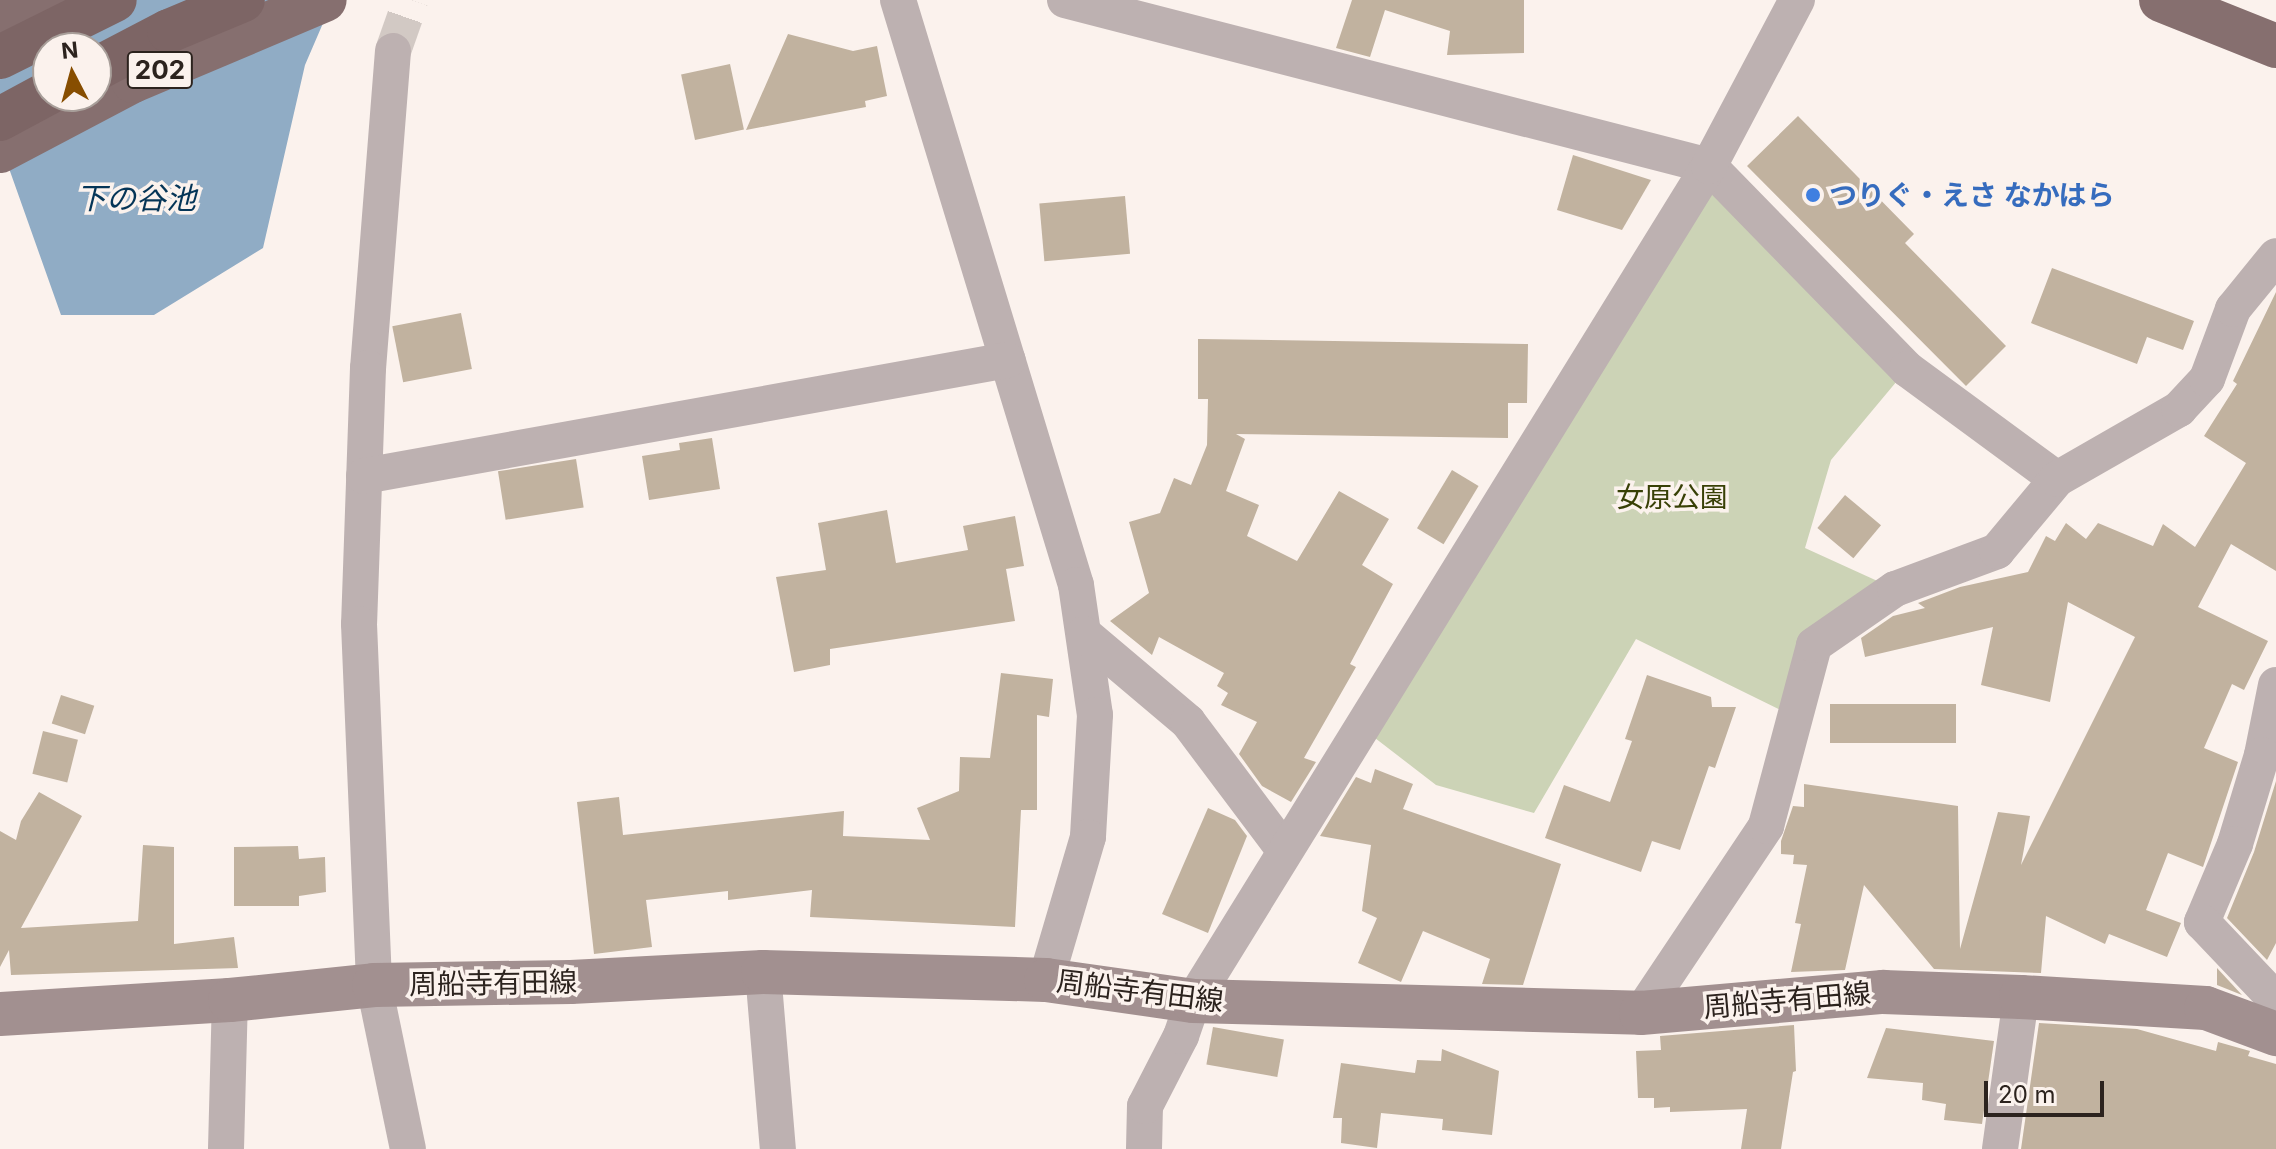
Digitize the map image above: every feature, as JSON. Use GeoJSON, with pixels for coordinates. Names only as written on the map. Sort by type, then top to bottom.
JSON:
{"type":"FeatureCollection","features":[{"type":"Feature","properties":{"kind":"highway"},"geometry":{"type":"LineString","coordinates":[[0,21],[46,0]]}},
{"type":"Feature","properties":{"kind":"highway"},"geometry":{"type":"LineString","coordinates":[[0,57],[115,0]]}},
{"type":"Feature","properties":{"kind":"highway"},"geometry":{"type":"LineString","coordinates":[[112,61],[169,31],[243,0]]}},
{"type":"Feature","properties":{"kind":"highway","name":"202"},"geometry":{"type":"LineString","coordinates":[[0,151],[133,81],[325,0]]}},
{"type":"Feature","properties":{"kind":"highway"},"geometry":{"type":"LineString","coordinates":[[2161,0],[2276,46]]}},
{"type":"Feature","properties":{"kind":"highway"},"geometry":{"type":"LineString","coordinates":[[0,119],[32,102]]}},
{"type":"Feature","properties":{"kind":"main road","name":"周船寺有田線"},"geometry":{"type":"LineString","coordinates":[[0,1014],[230,1000],[374,985],[571,982],[763,972],[1046,980],[1193,1001],[1641,1013],[1883,992],[2021,997],[2206,1008],[2276,1034]]}},
{"type":"Feature","properties":{"kind":"street"},"geometry":{"type":"LineString","coordinates":[[898,0],[1076,585],[1084,634],[1095,715],[1088,837],[1046,980]]}},
{"type":"Feature","properties":{"kind":"street"},"geometry":{"type":"LineString","coordinates":[[1065,0],[1709,166],[1907,369],[2057,479]]}},
{"type":"Feature","properties":{"kind":"street"},"geometry":{"type":"LineString","coordinates":[[1144,1149],[1145,1106],[1181,1036],[1193,1001],[1709,166],[1797,0]]}},
{"type":"Feature","properties":{"kind":"street"},"geometry":{"type":"LineString","coordinates":[[393,51],[368,368],[359,624],[374,985],[408,1149]]}},
{"type":"Feature","properties":{"kind":"street"},"geometry":{"type":"LineString","coordinates":[[1641,1013],[1766,826],[1814,645],[1895,589],[1997,551],[2057,479],[2179,409],[2207,379],[2233,309],[2276,256]]}},
{"type":"Feature","properties":{"kind":"street"},"geometry":{"type":"LineString","coordinates":[[364,476],[1008,360]]}},
{"type":"Feature","properties":{"kind":"street"},"geometry":{"type":"LineString","coordinates":[[1084,634],[1188,722],[1285,851]]}},
{"type":"Feature","properties":{"kind":"street"},"geometry":{"type":"LineString","coordinates":[[2276,685],[2271,738],[2235,844],[2202,922],[2276,1000]]}},
{"type":"Feature","properties":{"kind":"street"},"geometry":{"type":"LineString","coordinates":[[763,972],[778,1149]]}},
{"type":"Feature","properties":{"kind":"street"},"geometry":{"type":"LineString","coordinates":[[2000,1149],[2021,997]]}},
{"type":"Feature","properties":{"kind":"street"},"geometry":{"type":"LineString","coordinates":[[226,1149],[230,1000]]}},
{"type":"Feature","properties":{"kind":"green space","name":"女原公園"},"geometry":{"type":"Polygon","coordinates":[[[1709,166],[1907,369],[1831,460],[1805,548],[1895,589],[1814,645],[1795,717],[1636,639],[1534,813],[1436,785],[1362,728],[1709,166]]]}},
{"type":"Feature","properties":{"kind":"water","name":"下の谷池"},"geometry":{"type":"Polygon","coordinates":[[[0,0],[333,0],[305,65],[263,248],[154,315],[61,315],[0,143],[0,0]]]}},
{"type":"Feature","properties":{"kind":"building"},"geometry":{"type":"Polygon","coordinates":[[[1352,0],[1524,0],[1524,53],[1447,55],[1450,31],[1385,10],[1370,57],[1336,48],[1352,0]]]}},
{"type":"Feature","properties":{"kind":"building"},"geometry":{"type":"Polygon","coordinates":[[[788,34],[853,51],[877,46],[887,96],[865,101],[866,107],[746,130],[788,34]]]}},
{"type":"Feature","properties":{"kind":"building"},"geometry":{"type":"Polygon","coordinates":[[[730,64],[744,130],[695,140],[681,74],[730,64]]]}},
{"type":"Feature","properties":{"kind":"building"},"geometry":{"type":"Polygon","coordinates":[[[1798,116],[1914,234],[1905,243],[2006,346],[1966,386],[1747,166],[1798,116]]]}},
{"type":"Feature","properties":{"kind":"building"},"geometry":{"type":"Polygon","coordinates":[[[1573,155],[1651,180],[1622,230],[1557,210],[1573,155]]]}},
{"type":"Feature","properties":{"kind":"building"},"geometry":{"type":"Polygon","coordinates":[[[1125,196],[1130,254],[1044,261],[1039,203],[1125,196]]]}},
{"type":"Feature","properties":{"kind":"building"},"geometry":{"type":"Polygon","coordinates":[[[2052,268],[2194,321],[2183,350],[2147,337],[2137,364],[2031,323],[2052,268]]]}},
{"type":"Feature","properties":{"kind":"building"},"geometry":{"type":"Polygon","coordinates":[[[2276,292],[2276,571],[2231,544],[2198,607],[2268,641],[2244,690],[2232,684],[2204,748],[2238,762],[2203,867],[2168,853],[2146,910],[2181,923],[2167,957],[2109,934],[2105,944],[2046,916],[2041,973],[1934,969],[1864,885],[1845,970],[1791,972],[1801,924],[1795,923],[1807,865],[1793,864],[1794,855],[1781,854],[1781,841],[1793,806],[1804,807],[1804,784],[1958,806],[1960,949],[1998,812],[2030,816],[2021,865],[2135,637],[2068,602],[2050,702],[1981,685],[1993,627],[1865,657],[1861,638],[1893,616],[1925,608],[1918,603],[1960,587],[2028,572],[2046,536],[2055,541],[2066,523],[2086,539],[2098,523],[2153,546],[2163,524],[2195,547],[2246,463],[2204,436],[2237,384],[2233,381],[2276,292]]]}},
{"type":"Feature","properties":{"kind":"building"},"geometry":{"type":"Polygon","coordinates":[[[461,313],[472,369],[403,382],[392,326],[461,313]]]}},
{"type":"Feature","properties":{"kind":"building"},"geometry":{"type":"Polygon","coordinates":[[[1198,339],[1528,344],[1527,403],[1508,403],[1508,438],[1236,434],[1245,439],[1226,491],[1259,505],[1247,536],[1297,561],[1339,491],[1389,519],[1362,565],[1393,584],[1350,664],[1356,667],[1304,758],[1316,762],[1291,802],[1262,786],[1239,754],[1257,722],[1221,705],[1228,693],[1217,686],[1224,673],[1159,637],[1152,655],[1110,621],[1149,593],[1129,522],[1160,513],[1174,478],[1191,485],[1207,445],[1208,399],[1198,399],[1198,339]]]}},
{"type":"Feature","properties":{"kind":"building"},"geometry":{"type":"Polygon","coordinates":[[[712,438],[720,489],[649,500],[642,456],[680,450],[679,443],[712,438]]]}},
{"type":"Feature","properties":{"kind":"building"},"geometry":{"type":"Polygon","coordinates":[[[576,459],[584,507],[506,520],[498,471],[576,459]]]}},
{"type":"Feature","properties":{"kind":"building"},"geometry":{"type":"Polygon","coordinates":[[[1452,470],[1479,486],[1444,544],[1417,528],[1452,470]]]}},
{"type":"Feature","properties":{"kind":"building"},"geometry":{"type":"Polygon","coordinates":[[[1845,495],[1881,525],[1853,558],[1817,528],[1845,495]]]}},
{"type":"Feature","properties":{"kind":"building"},"geometry":{"type":"Polygon","coordinates":[[[887,510],[896,563],[968,550],[963,526],[1015,516],[1024,566],[1006,569],[1015,621],[830,649],[830,665],[794,672],[776,577],[826,570],[818,523],[887,510]]]}},
{"type":"Feature","properties":{"kind":"building"},"geometry":{"type":"Polygon","coordinates":[[[1001,673],[1053,679],[1049,717],[1037,715],[1037,810],[1021,810],[1015,927],[810,917],[812,890],[728,900],[728,891],[646,900],[652,947],[594,954],[577,802],[619,797],[623,835],[844,811],[843,836],[930,840],[917,808],[959,791],[960,757],[990,758],[1001,673]]]}},
{"type":"Feature","properties":{"kind":"building"},"geometry":{"type":"Polygon","coordinates":[[[1647,675],[1711,697],[1712,707],[1736,707],[1715,768],[1709,766],[1680,850],[1652,841],[1641,872],[1545,838],[1564,785],[1610,802],[1632,741],[1625,739],[1647,675]]]}},
{"type":"Feature","properties":{"kind":"building"},"geometry":{"type":"Polygon","coordinates":[[[61,695],[94,706],[85,734],[52,724],[61,695]]]}},
{"type":"Feature","properties":{"kind":"building"},"geometry":{"type":"Polygon","coordinates":[[[1830,704],[1956,704],[1956,743],[1830,743],[1830,704]]]}},
{"type":"Feature","properties":{"kind":"building"},"geometry":{"type":"Polygon","coordinates":[[[43,731],[78,740],[67,782],[32,774],[43,731]]]}},
{"type":"Feature","properties":{"kind":"building"},"geometry":{"type":"Polygon","coordinates":[[[1375,769],[1413,784],[1403,809],[1561,864],[1523,985],[1482,984],[1490,959],[1423,931],[1401,982],[1358,963],[1377,918],[1362,911],[1371,845],[1320,836],[1356,777],[1371,783],[1375,769]]]}},
{"type":"Feature","properties":{"kind":"building"},"geometry":{"type":"Polygon","coordinates":[[[2276,781],[2276,943],[2267,960],[2227,918],[2254,852],[2276,781]]]}},
{"type":"Feature","properties":{"kind":"building"},"geometry":{"type":"Polygon","coordinates":[[[39,792],[82,816],[21,928],[138,921],[143,845],[174,847],[174,944],[234,937],[238,968],[11,975],[9,950],[0,967],[0,831],[16,840],[21,821],[39,792]]]}},
{"type":"Feature","properties":{"kind":"building"},"geometry":{"type":"Polygon","coordinates":[[[1208,808],[1235,820],[1247,836],[1208,933],[1162,914],[1208,808]]]}},
{"type":"Feature","properties":{"kind":"building"},"geometry":{"type":"Polygon","coordinates":[[[298,846],[299,859],[325,857],[326,892],[299,896],[299,906],[234,906],[234,847],[298,846]]]}},
{"type":"Feature","properties":{"kind":"building"},"geometry":{"type":"Polygon","coordinates":[[[2217,968],[2242,995],[2217,985],[2217,968]]]}},
{"type":"Feature","properties":{"kind":"building"},"geometry":{"type":"Polygon","coordinates":[[[2039,1023],[2137,1029],[2216,1051],[2218,1042],[2250,1051],[2248,1056],[2276,1064],[2276,1149],[2021,1149],[2039,1023]]]}},
{"type":"Feature","properties":{"kind":"building"},"geometry":{"type":"Polygon","coordinates":[[[1794,1025],[1796,1071],[1793,1072],[1781,1149],[1741,1149],[1747,1109],[1670,1112],[1670,1107],[1654,1108],[1654,1098],[1638,1098],[1636,1051],[1661,1050],[1660,1036],[1794,1025]]]}},
{"type":"Feature","properties":{"kind":"building"},"geometry":{"type":"Polygon","coordinates":[[[1213,1027],[1284,1040],[1277,1077],[1206,1064],[1213,1027]]]}},
{"type":"Feature","properties":{"kind":"building"},"geometry":{"type":"Polygon","coordinates":[[[1886,1028],[1994,1041],[1982,1124],[1944,1120],[1946,1104],[1922,1100],[1923,1083],[1867,1078],[1886,1028]]]}},
{"type":"Feature","properties":{"kind":"building"},"geometry":{"type":"Polygon","coordinates":[[[1442,1049],[1499,1071],[1492,1135],[1442,1130],[1443,1119],[1381,1113],[1377,1148],[1341,1143],[1342,1118],[1333,1118],[1341,1063],[1415,1073],[1417,1060],[1441,1061],[1442,1049]]]}},
{"type":"Feature","properties":{"kind":"tunnel"},"geometry":{"type":"LineString","coordinates":[[393,51],[411,0]]}},
{"type":"Feature","properties":{"kind":"place","name":"つりぐ・えさ なかはら"},"geometry":{"type":"Point","coordinates":[1813,195]}}]}
